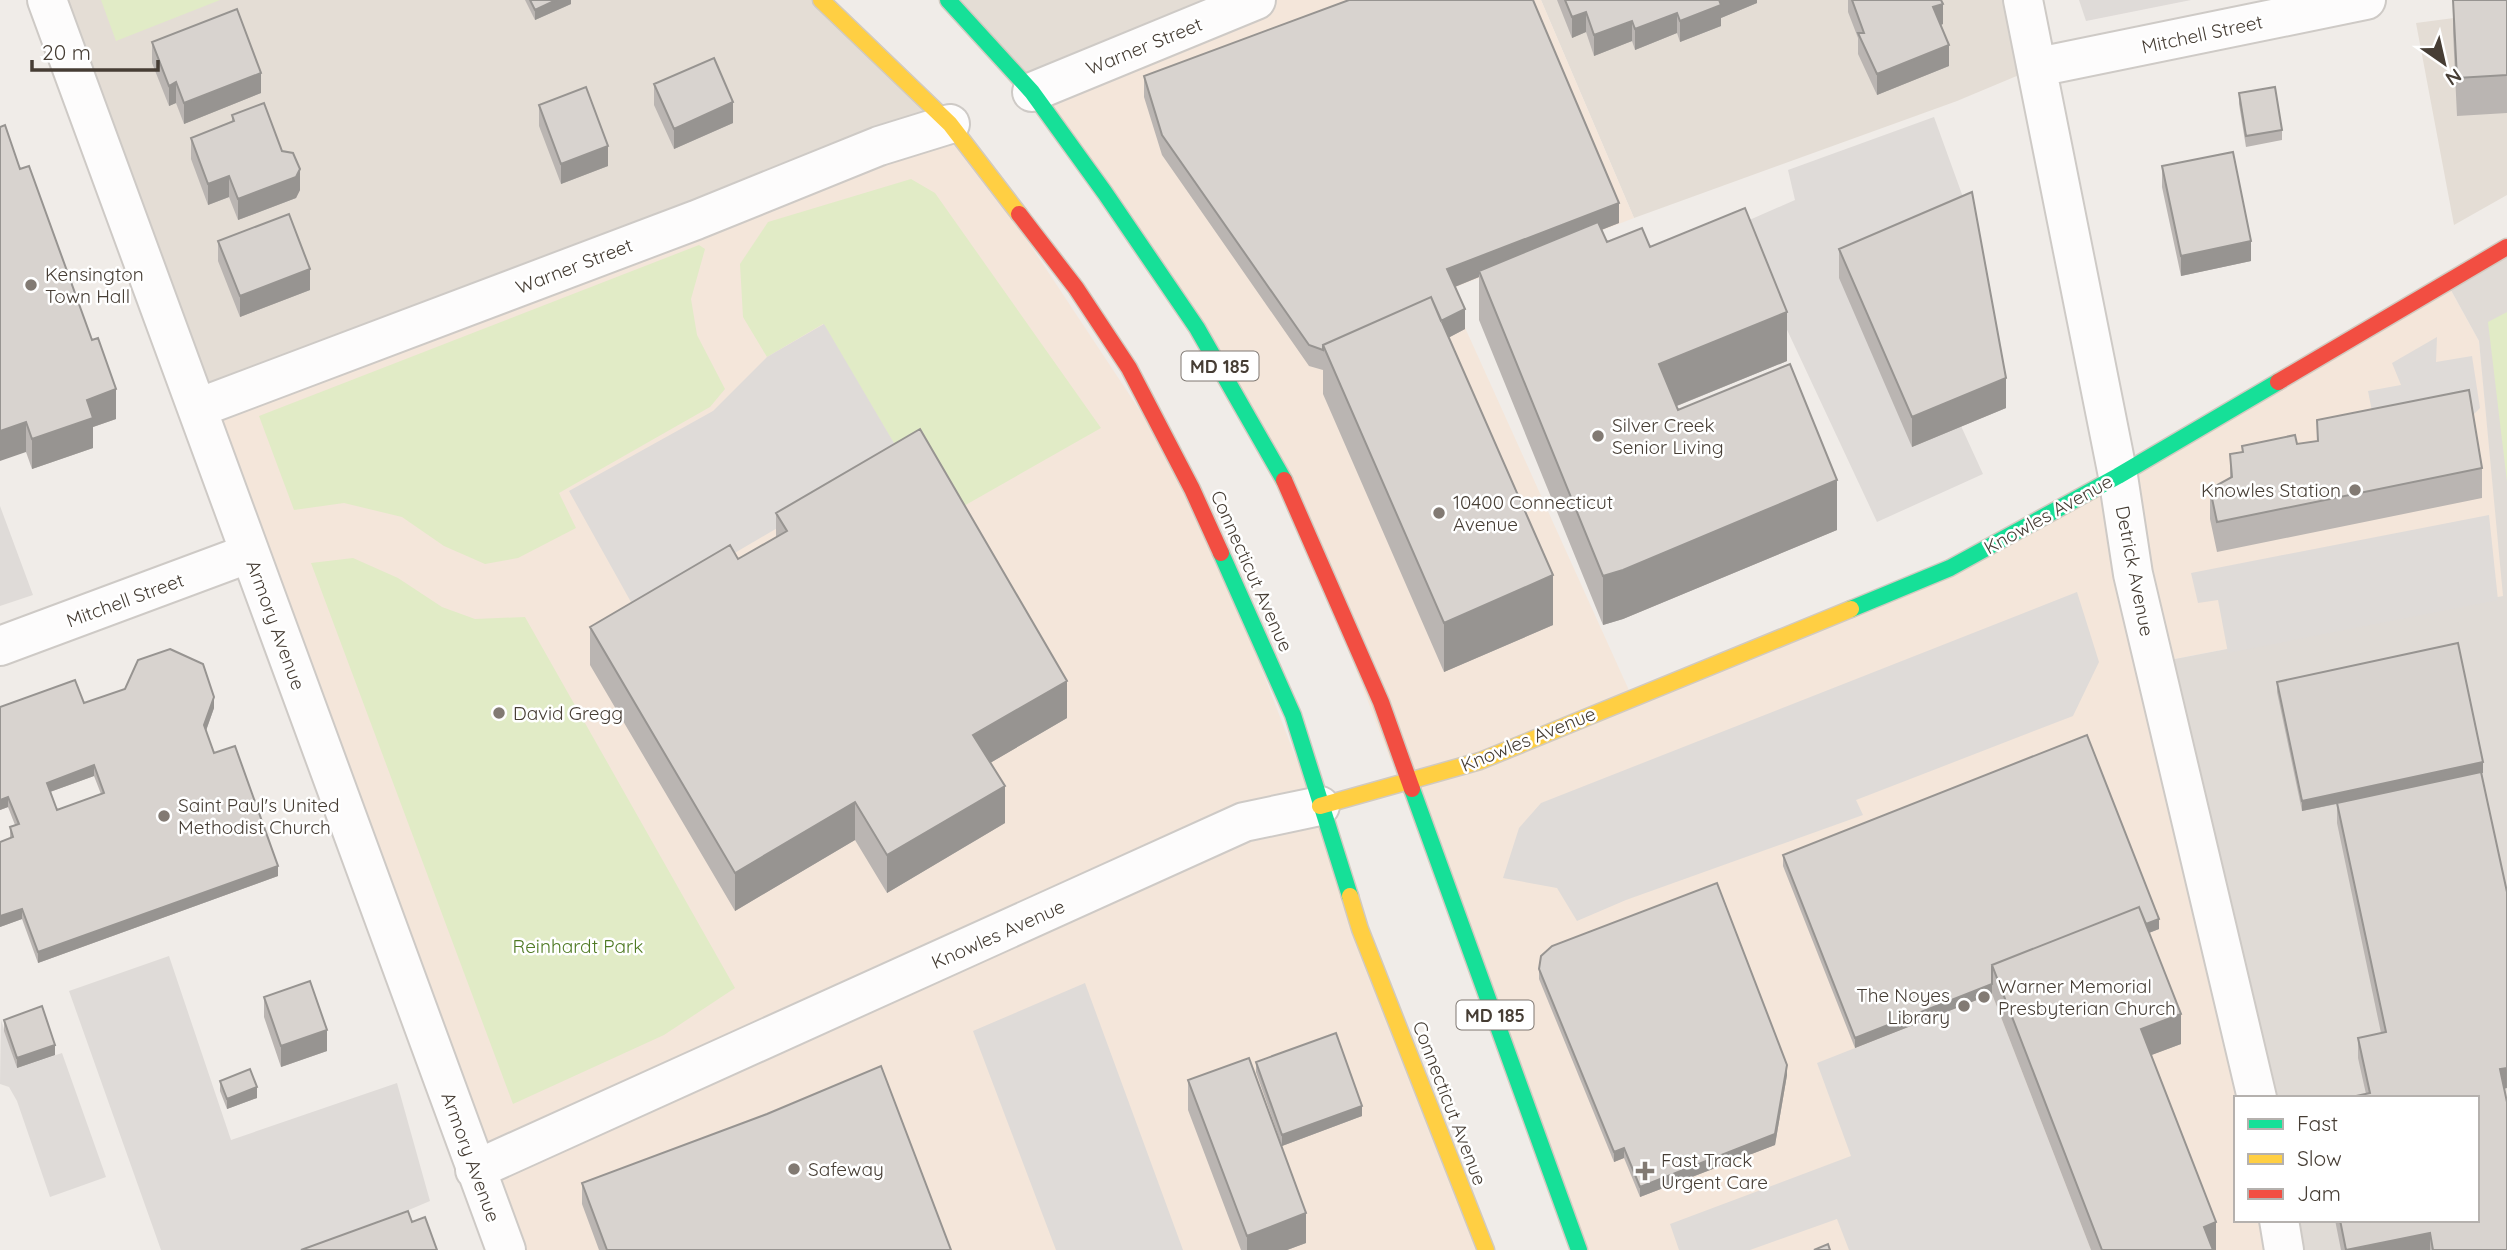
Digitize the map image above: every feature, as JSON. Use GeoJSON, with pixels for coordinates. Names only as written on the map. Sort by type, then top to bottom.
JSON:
{"type":"FeatureCollection","features":[{"type":"Feature","properties":{"kind":"main road","name":"Connecticut Avenue"},"geometry":{"type":"LineString","coordinates":[[821,0],[950,124],[1076,288],[1129,368],[1192,489],[1293,715],[1360,929],[1486,1250]]}},
{"type":"Feature","properties":{"kind":"main road","name":"MD 185"},"geometry":{"type":"LineString","coordinates":[[948,0],[1032,92],[1105,193],[1197,328],[1277,465],[1381,702],[1579,1250]]}},
{"type":"Feature","properties":{"kind":"main road","name":"Knowles Avenue"},"geometry":{"type":"LineString","coordinates":[[1320,806],[1480,761],[1950,568],[2118,476],[2507,247]]}},
{"type":"Feature","properties":{"kind":"street","name":"Armory Avenue"},"geometry":{"type":"LineString","coordinates":[[47,0],[506,1250]]}},
{"type":"Feature","properties":{"kind":"street","name":"Warner Street"},"geometry":{"type":"LineString","coordinates":[[1032,92],[1256,0]]}},
{"type":"Feature","properties":{"kind":"street","name":"Detrick Avenue"},"geometry":{"type":"LineString","coordinates":[[2023,0],[2118,476],[2133,574],[2257,1096]]}},
{"type":"Feature","properties":{"kind":"street","name":"Mitchell Street"},"geometry":{"type":"LineString","coordinates":[[2038,68],[2366,0]]}},
{"type":"Feature","properties":{"kind":"street","name":"Warner Street"},"geometry":{"type":"LineString","coordinates":[[198,408],[728,208],[879,146],[950,124]]}},
{"type":"Feature","properties":{"kind":"street","name":"Mitchell Street"},"geometry":{"type":"LineString","coordinates":[[0,646],[250,553]]}},
{"type":"Feature","properties":{"kind":"street","name":"Knowles Avenue"},"geometry":{"type":"LineString","coordinates":[[475,1170],[1244,822],[1320,806]]}},
{"type":"Feature","properties":{"kind":"street"},"geometry":{"type":"LineString","coordinates":[[2279,1222],[2284,1250]]}},
{"type":"Feature","properties":{"kind":"shaded area"},"geometry":{"type":"Polygon","coordinates":[[[47,0],[821,0],[950,124],[198,408],[47,0]]]}},
{"type":"Feature","properties":{"kind":"shaded area"},"geometry":{"type":"Polygon","coordinates":[[[948,0],[1256,0],[1032,92],[948,0]]]}},
{"type":"Feature","properties":{"kind":"shaded area"},"geometry":{"type":"Polygon","coordinates":[[[1256,0],[1541,0],[1634,218],[1448,290],[1632,697],[1950,568],[2447,283],[2479,341],[2504,596],[2154,663],[2257,1096],[2234,1096],[2234,1222],[2279,1222],[2284,1250],[1579,1250],[1277,465],[1032,92],[1256,0]]]}},
{"type":"Feature","properties":{"kind":"shaded area"},"geometry":{"type":"Polygon","coordinates":[[[1541,0],[2023,0],[2038,67],[1957,101],[1634,218],[1541,0]]]}},
{"type":"Feature","properties":{"kind":"shaded area"},"geometry":{"type":"Polygon","coordinates":[[[2079,0],[2191,0],[2086,21],[2079,0]]]}},
{"type":"Feature","properties":{"kind":"shaded area"},"geometry":{"type":"Polygon","coordinates":[[[2507,11],[2507,195],[2454,225],[2416,23],[2507,11]]]}},
{"type":"Feature","properties":{"kind":"shaded area"},"geometry":{"type":"Polygon","coordinates":[[[1934,117],[1972,222],[1961,426],[1983,474],[1877,522],[1738,225],[1795,200],[1788,170],[1934,117]]]}},
{"type":"Feature","properties":{"kind":"shaded area"},"geometry":{"type":"Polygon","coordinates":[[[950,124],[1192,489],[1486,1250],[506,1250],[198,408],[950,124]]]}},
{"type":"Feature","properties":{"kind":"shaded area"},"geometry":{"type":"Polygon","coordinates":[[[2507,247],[2507,1250],[2284,1250],[2279,1222],[2479,1222],[2479,1096],[2257,1096],[2154,663],[2503,596],[2479,341],[2447,283],[2507,247]]]}},
{"type":"Feature","properties":{"kind":"shaded area"},"geometry":{"type":"Polygon","coordinates":[[[824,324],[911,472],[820,503],[636,611],[569,491],[713,411],[767,357],[824,324]]]}},
{"type":"Feature","properties":{"kind":"shaded area"},"geometry":{"type":"Polygon","coordinates":[[[2437,337],[2436,362],[2472,356],[2480,408],[2469,419],[2377,437],[2368,391],[2401,385],[2392,363],[2437,337]]]}},
{"type":"Feature","properties":{"kind":"shaded area"},"geometry":{"type":"Polygon","coordinates":[[[0,506],[33,595],[0,606],[0,506]]]}},
{"type":"Feature","properties":{"kind":"shaded area"},"geometry":{"type":"Polygon","coordinates":[[[2489,515],[2498,600],[2228,653],[2218,600],[2198,603],[2191,573],[2489,515]]]}},
{"type":"Feature","properties":{"kind":"shaded area"},"geometry":{"type":"Polygon","coordinates":[[[2077,592],[2099,662],[2073,716],[1856,800],[1863,815],[1626,900],[1577,921],[1557,888],[1503,878],[1519,828],[1541,803],[2077,592]]]}},
{"type":"Feature","properties":{"kind":"shaded area"},"geometry":{"type":"Polygon","coordinates":[[[169,956],[231,1140],[397,1083],[430,1201],[314,1250],[161,1250],[69,991],[169,956]]]}},
{"type":"Feature","properties":{"kind":"shaded area"},"geometry":{"type":"Polygon","coordinates":[[[1085,983],[1183,1250],[1056,1250],[973,1031],[1085,983]]]}},
{"type":"Feature","properties":{"kind":"shaded area"},"geometry":{"type":"Polygon","coordinates":[[[1992,994],[2091,1250],[1849,1250],[1837,1219],[1750,1250],[1679,1250],[1670,1224],[1851,1156],[1817,1063],[1992,994]]]}},
{"type":"Feature","properties":{"kind":"shaded area"},"geometry":{"type":"Polygon","coordinates":[[[1,1020],[17,1068],[62,1053],[106,1177],[50,1197],[17,1101],[9,1087],[0,1084],[1,1020]]]}},
{"type":"Feature","properties":{"kind":"green space"},"geometry":{"type":"Polygon","coordinates":[[[101,0],[220,0],[116,41],[101,0]]]}},
{"type":"Feature","properties":{"kind":"green space"},"geometry":{"type":"Polygon","coordinates":[[[911,179],[935,193],[1101,428],[948,515],[911,472],[823,324],[767,357],[743,317],[740,264],[768,222],[911,179]]]}},
{"type":"Feature","properties":{"kind":"green space"},"geometry":{"type":"Polygon","coordinates":[[[699,245],[705,249],[691,299],[697,335],[725,389],[710,407],[559,493],[576,528],[518,558],[485,564],[444,546],[402,517],[344,503],[294,510],[259,416],[699,245]]]}},
{"type":"Feature","properties":{"kind":"green space"},"geometry":{"type":"Polygon","coordinates":[[[2507,312],[2507,482],[2488,322],[2507,312]]]}},
{"type":"Feature","properties":{"kind":"green space","name":"Reinhardt Park"},"geometry":{"type":"Polygon","coordinates":[[[353,558],[398,578],[442,607],[475,619],[525,617],[735,988],[664,1035],[513,1104],[311,563],[353,558]]]}},
{"type":"Feature","properties":{"kind":"building"},"geometry":{"type":"Polygon","coordinates":[[[530,0],[556,0],[535,10],[530,0]]]}},
{"type":"Feature","properties":{"kind":"building"},"geometry":{"type":"Polygon","coordinates":[[[1349,0],[1533,0],[1619,203],[1447,269],[1465,309],[1441,321],[1431,297],[1323,345],[1323,350],[1309,345],[1162,135],[1144,76],[1349,0]]]}},
{"type":"Feature","properties":{"kind":"building"},"geometry":{"type":"Polygon","coordinates":[[[1565,0],[1719,0],[1721,5],[1680,21],[1677,13],[1635,29],[1632,21],[1594,35],[1586,12],[1572,17],[1565,0]]]}},
{"type":"Feature","properties":{"kind":"building"},"geometry":{"type":"Polygon","coordinates":[[[1852,0],[1941,0],[1943,4],[1933,7],[1949,45],[1877,74],[1858,33],[1864,33],[1852,0]]]}},
{"type":"Feature","properties":{"kind":"building"},"geometry":{"type":"Polygon","coordinates":[[[2453,0],[2507,0],[2507,75],[2457,78],[2453,0]]]}},
{"type":"Feature","properties":{"kind":"building"},"geometry":{"type":"Polygon","coordinates":[[[237,9],[261,73],[184,103],[176,82],[169,86],[152,42],[237,9]]]}},
{"type":"Feature","properties":{"kind":"building"},"geometry":{"type":"Polygon","coordinates":[[[714,58],[733,102],[674,129],[654,84],[714,58]]]}},
{"type":"Feature","properties":{"kind":"building"},"geometry":{"type":"Polygon","coordinates":[[[586,87],[608,146],[561,164],[539,105],[586,87]]]}},
{"type":"Feature","properties":{"kind":"building"},"geometry":{"type":"Polygon","coordinates":[[[2275,87],[2282,130],[2246,136],[2239,93],[2275,87]]]}},
{"type":"Feature","properties":{"kind":"building"},"geometry":{"type":"Polygon","coordinates":[[[264,103],[282,151],[293,153],[300,169],[296,177],[238,199],[229,176],[208,184],[191,138],[234,121],[232,115],[264,103]]]}},
{"type":"Feature","properties":{"kind":"building","name":"Kensington Town Hall"},"geometry":{"type":"Polygon","coordinates":[[[5,125],[20,169],[29,166],[92,340],[98,338],[116,389],[87,400],[93,418],[32,439],[26,422],[0,431],[0,127],[5,125]]]}},
{"type":"Feature","properties":{"kind":"building"},"geometry":{"type":"Polygon","coordinates":[[[2233,152],[2251,241],[2181,256],[2162,166],[2233,152]]]}},
{"type":"Feature","properties":{"kind":"building"},"geometry":{"type":"Polygon","coordinates":[[[1972,192],[2006,378],[1912,417],[1839,249],[1972,192]]]}},
{"type":"Feature","properties":{"kind":"building","name":"Silver Creek Senior Living"},"geometry":{"type":"Polygon","coordinates":[[[1745,208],[1787,312],[1659,364],[1678,410],[1790,364],[1837,480],[1603,576],[1479,271],[1598,222],[1607,242],[1642,228],[1650,247],[1745,208]]]}},
{"type":"Feature","properties":{"kind":"building"},"geometry":{"type":"Polygon","coordinates":[[[289,214],[310,269],[240,296],[218,241],[289,214]]]}},
{"type":"Feature","properties":{"kind":"building","name":"10400 Connecticut Avenue"},"geometry":{"type":"Polygon","coordinates":[[[1431,297],[1553,575],[1444,623],[1323,345],[1431,297]]]}},
{"type":"Feature","properties":{"kind":"building"},"geometry":{"type":"Polygon","coordinates":[[[2469,390],[2482,468],[2217,522],[2210,489],[2232,477],[2230,454],[2243,452],[2242,446],[2295,435],[2297,444],[2318,441],[2317,420],[2469,390]]]}},
{"type":"Feature","properties":{"kind":"building"},"geometry":{"type":"Polygon","coordinates":[[[920,429],[1067,681],[973,735],[1005,786],[887,855],[855,802],[735,873],[590,627],[730,545],[738,559],[787,531],[776,513],[920,429]]]}},
{"type":"Feature","properties":{"kind":"building"},"geometry":{"type":"Polygon","coordinates":[[[2458,643],[2483,762],[2302,801],[2277,682],[2458,643]]]}},
{"type":"Feature","properties":{"kind":"building","name":"Saint Paul's United Methodist Church"},"geometry":{"type":"Polygon","coordinates":[[[170,649],[203,664],[214,697],[204,725],[214,753],[235,746],[278,866],[38,952],[22,909],[0,916],[0,842],[13,837],[10,827],[19,824],[8,797],[0,800],[0,707],[75,680],[84,703],[125,689],[138,660],[170,649]],[[94,765],[47,783],[57,810],[104,793],[94,765]]]}},
{"type":"Feature","properties":{"kind":"building"},"geometry":{"type":"Polygon","coordinates":[[[2087,735],[2159,919],[2146,924],[2139,907],[1992,965],[1992,984],[1855,1038],[1783,855],[2087,735]]]}},
{"type":"Feature","properties":{"kind":"building"},"geometry":{"type":"Polygon","coordinates":[[[2481,772],[2507,892],[2507,1068],[2500,1069],[2507,1102],[2507,1250],[2433,1250],[2430,1233],[2346,1250],[2340,1222],[2479,1222],[2479,1096],[2356,1096],[2370,1093],[2358,1038],[2386,1032],[2337,803],[2481,772]]]}},
{"type":"Feature","properties":{"kind":"building"},"geometry":{"type":"Polygon","coordinates":[[[1717,883],[1787,1065],[1775,1134],[1640,1187],[1624,1148],[1614,1152],[1539,969],[1541,956],[1552,946],[1717,883]]]}},
{"type":"Feature","properties":{"kind":"building"},"geometry":{"type":"Polygon","coordinates":[[[2139,907],[2181,1014],[2141,1029],[2216,1222],[2204,1227],[2213,1250],[2102,1250],[1992,965],[2139,907]]]}},
{"type":"Feature","properties":{"kind":"building"},"geometry":{"type":"Polygon","coordinates":[[[310,981],[327,1030],[281,1046],[264,997],[310,981]]]}},
{"type":"Feature","properties":{"kind":"building"},"geometry":{"type":"Polygon","coordinates":[[[42,1006],[55,1045],[17,1058],[4,1020],[42,1006]]]}},
{"type":"Feature","properties":{"kind":"building"},"geometry":{"type":"Polygon","coordinates":[[[1336,1033],[1362,1106],[1282,1135],[1256,1062],[1336,1033]]]}},
{"type":"Feature","properties":{"kind":"building"},"geometry":{"type":"Polygon","coordinates":[[[1249,1058],[1306,1213],[1247,1236],[1188,1080],[1249,1058]]]}},
{"type":"Feature","properties":{"kind":"building","name":"Safeway"},"geometry":{"type":"Polygon","coordinates":[[[881,1066],[951,1250],[607,1250],[582,1183],[767,1114],[881,1066]]]}},
{"type":"Feature","properties":{"kind":"building"},"geometry":{"type":"Polygon","coordinates":[[[250,1069],[257,1087],[227,1099],[220,1081],[250,1069]]]}},
{"type":"Feature","properties":{"kind":"building"},"geometry":{"type":"Polygon","coordinates":[[[408,1211],[412,1222],[425,1217],[437,1250],[301,1250],[408,1211]]]}},
{"type":"Feature","properties":{"kind":"building"},"geometry":{"type":"Polygon","coordinates":[[[1828,1244],[1830,1250],[1814,1250],[1828,1244]]]}},
{"type":"Feature","properties":{"kind":"traffic: fast"},"geometry":{"type":"LineString","coordinates":[[948,0],[1032,92],[1105,193],[1197,328],[1284,480]]}},
{"type":"Feature","properties":{"kind":"traffic: fast"},"geometry":{"type":"LineString","coordinates":[[1851,609],[1950,568],[2118,476],[2278,382]]}},
{"type":"Feature","properties":{"kind":"traffic: fast"},"geometry":{"type":"LineString","coordinates":[[1221,553],[1293,715],[1350,896]]}},
{"type":"Feature","properties":{"kind":"traffic: fast"},"geometry":{"type":"LineString","coordinates":[[1412,789],[1579,1250]]}},
{"type":"Feature","properties":{"kind":"traffic: slow"},"geometry":{"type":"LineString","coordinates":[[821,0],[950,124],[1019,214]]}},
{"type":"Feature","properties":{"kind":"traffic: slow"},"geometry":{"type":"LineString","coordinates":[[1320,806],[1480,761],[1851,609]]}},
{"type":"Feature","properties":{"kind":"traffic: slow"},"geometry":{"type":"LineString","coordinates":[[1350,896],[1360,929],[1486,1250]]}},
{"type":"Feature","properties":{"kind":"traffic: jam"},"geometry":{"type":"LineString","coordinates":[[1019,214],[1076,288],[1129,368],[1192,489],[1221,553]]}},
{"type":"Feature","properties":{"kind":"traffic: jam"},"geometry":{"type":"LineString","coordinates":[[2278,382],[2507,247]]}},
{"type":"Feature","properties":{"kind":"traffic: jam"},"geometry":{"type":"LineString","coordinates":[[1284,480],[1381,702],[1412,789]]}},
{"type":"Feature","properties":{"kind":"place","name":"Kensington Town Hall"},"geometry":{"type":"Point","coordinates":[31,285]}},
{"type":"Feature","properties":{"kind":"place","name":"Silver Creek Senior Living"},"geometry":{"type":"Point","coordinates":[1598,436]}},
{"type":"Feature","properties":{"kind":"place","name":"Knowles Station"},"geometry":{"type":"Point","coordinates":[2355,490]}},
{"type":"Feature","properties":{"kind":"place","name":"10400 Connecticut Avenue"},"geometry":{"type":"Point","coordinates":[1439,513]}},
{"type":"Feature","properties":{"kind":"place","name":"David Gregg"},"geometry":{"type":"Point","coordinates":[499,713]}},
{"type":"Feature","properties":{"kind":"place","name":"Saint Paul's United Methodist Church"},"geometry":{"type":"Point","coordinates":[164,816]}},
{"type":"Feature","properties":{"kind":"place","name":"Warner Memorial Presbyterian Church"},"geometry":{"type":"Point","coordinates":[1984,997]}},
{"type":"Feature","properties":{"kind":"place","name":"The Noyes Library"},"geometry":{"type":"Point","coordinates":[1964,1006]}},
{"type":"Feature","properties":{"kind":"place","name":"Safeway"},"geometry":{"type":"Point","coordinates":[794,1169]}},
{"type":"Feature","properties":{"kind":"place","name":"Fast Track Urgent Care"},"geometry":{"type":"Point","coordinates":[1645,1171]}}]}
